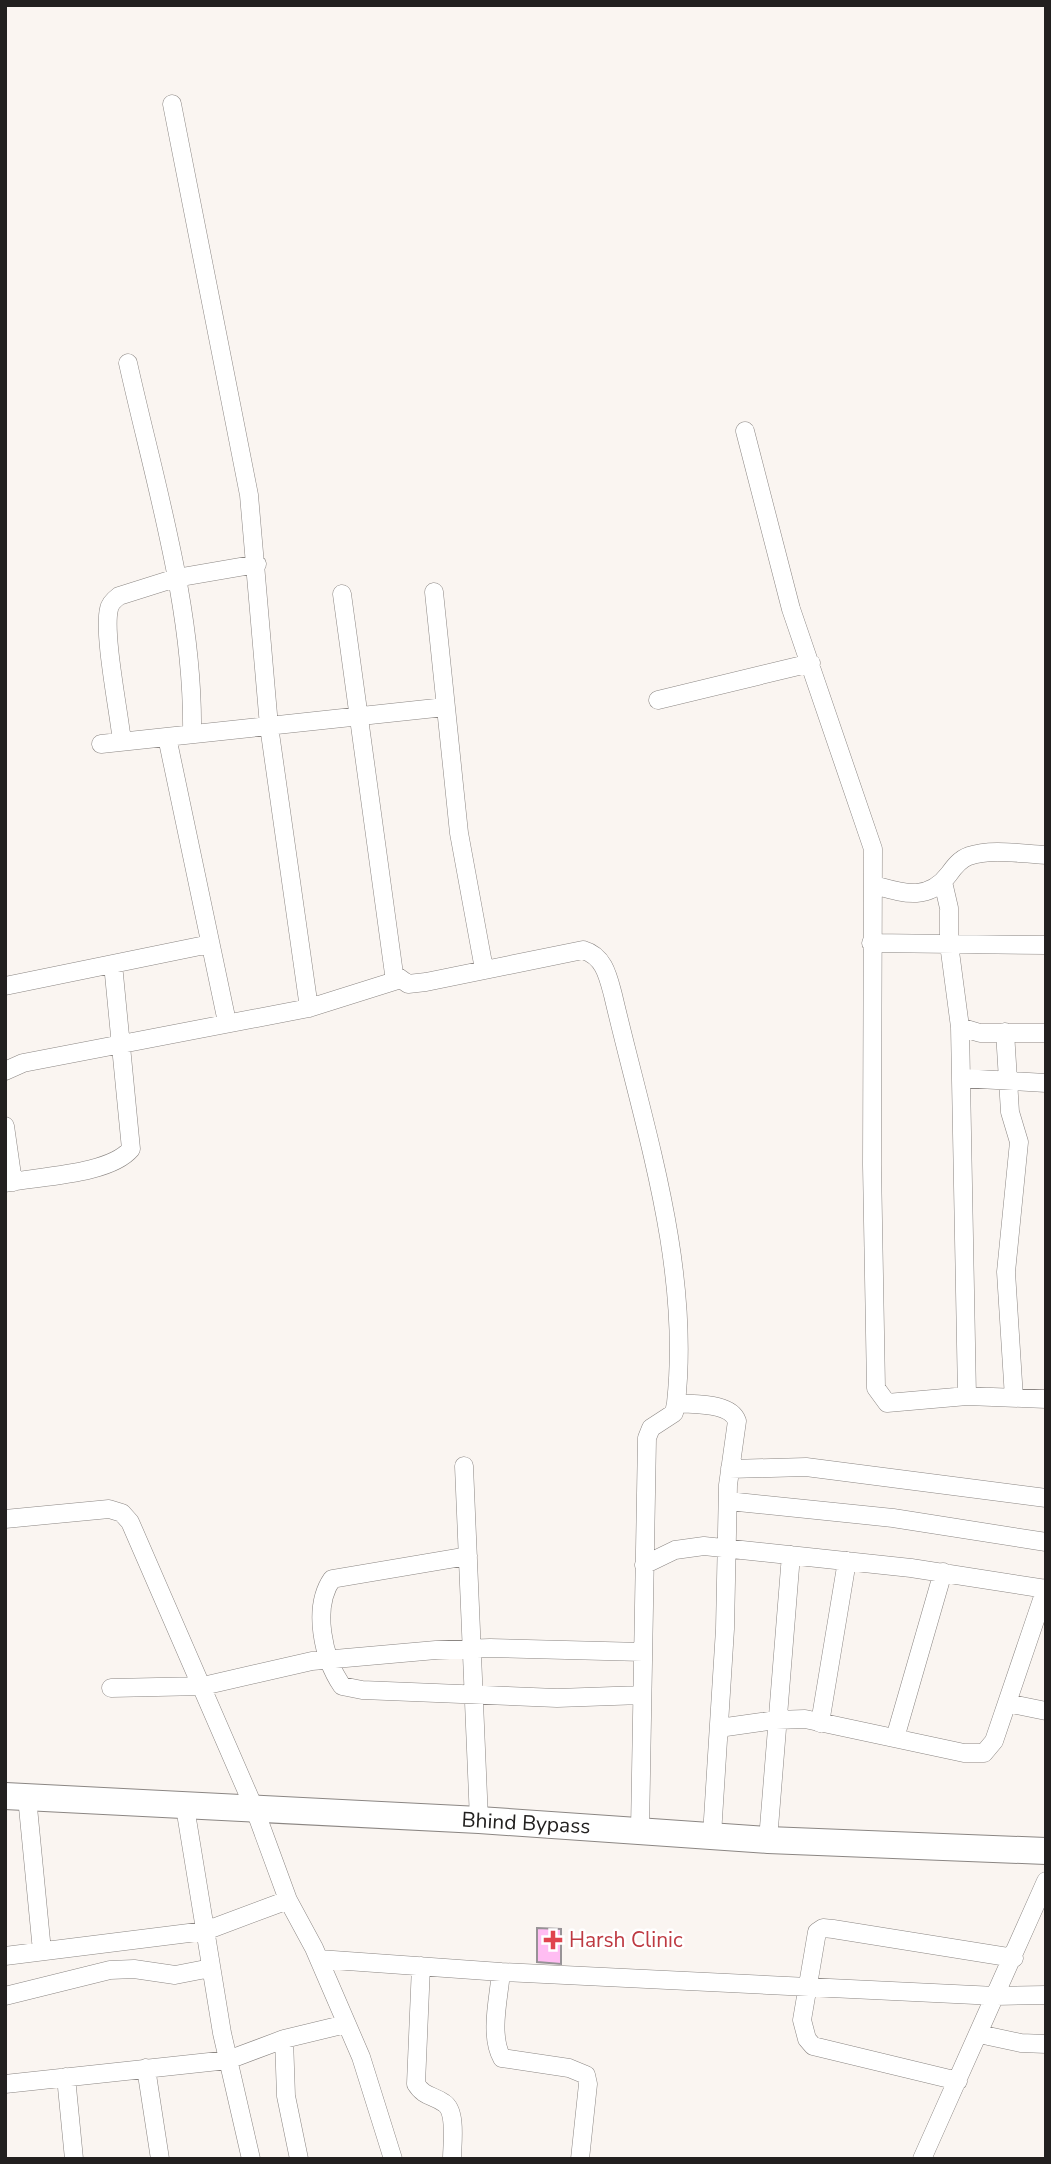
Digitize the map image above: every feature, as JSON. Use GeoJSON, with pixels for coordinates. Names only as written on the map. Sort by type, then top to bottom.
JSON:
{"type":"FeatureCollection","features":[{"type":"Feature","properties":{"kind":"street"},"geometry":{"type":"LineString","coordinates":[[172,104],[247,484],[257,564],[269,726],[309,1008]]}},
{"type":"Feature","properties":{"kind":"street"},"geometry":{"type":"LineString","coordinates":[[128,363],[176,578],[189,666],[192,734]]}},
{"type":"Feature","properties":{"kind":"street"},"geometry":{"type":"LineString","coordinates":[[745,431],[779,567],[873,849],[871,943],[876,1388],[887,1403],[899,1404],[967,1396],[1046,1399]]}},
{"type":"Feature","properties":{"kind":"street"},"geometry":{"type":"LineString","coordinates":[[122,742],[109,636],[109,608],[119,596],[176,578],[257,564]]}},
{"type":"Feature","properties":{"kind":"street"},"geometry":{"type":"LineString","coordinates":[[435,593],[458,833],[484,969]]}},
{"type":"Feature","properties":{"kind":"street"},"geometry":{"type":"LineString","coordinates":[[342,594],[394,974],[398,979]]}},
{"type":"Feature","properties":{"kind":"street"},"geometry":{"type":"LineString","coordinates":[[658,700],[811,663]]}},
{"type":"Feature","properties":{"kind":"street"},"geometry":{"type":"LineString","coordinates":[[101,744],[444,707]]}},
{"type":"Feature","properties":{"kind":"street"},"geometry":{"type":"LineString","coordinates":[[167,737],[227,1022]]}},
{"type":"Feature","properties":{"kind":"street"},"geometry":{"type":"LineString","coordinates":[[874,885],[909,894],[923,894],[943,882],[958,863],[972,855],[1046,855]]}},
{"type":"Feature","properties":{"kind":"street"},"geometry":{"type":"LineString","coordinates":[[943,882],[949,908],[949,944],[960,1027],[967,1396]]}},
{"type":"Feature","properties":{"kind":"street"},"geometry":{"type":"LineString","coordinates":[[871,943],[1046,945]]}},
{"type":"Feature","properties":{"kind":"street"},"geometry":{"type":"LineString","coordinates":[[5,986],[211,944]]}},
{"type":"Feature","properties":{"kind":"street"},"geometry":{"type":"LineString","coordinates":[[5,1071],[23,1063],[309,1008],[398,979],[417,983],[583,950],[598,959],[605,969],[672,1251],[677,1325],[674,1413],[651,1428],[647,1438],[640,1830]]}},
{"type":"Feature","properties":{"kind":"street"},"geometry":{"type":"LineString","coordinates":[[5,1126],[9,1182],[104,1164],[124,1157],[131,1149],[113,964]]}},
{"type":"Feature","properties":{"kind":"street"},"geometry":{"type":"LineString","coordinates":[[960,1027],[980,1033],[1046,1033]]}},
{"type":"Feature","properties":{"kind":"street"},"geometry":{"type":"LineString","coordinates":[[1005,1032],[1010,1112],[1019,1142],[1006,1272],[1014,1398]]}},
{"type":"Feature","properties":{"kind":"street"},"geometry":{"type":"LineString","coordinates":[[961,1078],[1046,1083]]}},
{"type":"Feature","properties":{"kind":"street"},"geometry":{"type":"LineString","coordinates":[[676,1403],[723,1409],[735,1416],[737,1428],[728,1501],[728,1549],[712,1835]]}},
{"type":"Feature","properties":{"kind":"street"},"geometry":{"type":"LineString","coordinates":[[464,1465],[479,1820]]}},
{"type":"Feature","properties":{"kind":"street"},"geometry":{"type":"LineString","coordinates":[[730,1469],[806,1467],[1046,1498]]}},
{"type":"Feature","properties":{"kind":"street"},"geometry":{"type":"LineString","coordinates":[[728,1501],[893,1518],[1046,1542]]}},
{"type":"Feature","properties":{"kind":"street"},"geometry":{"type":"LineString","coordinates":[[5,1519],[109,1509],[122,1513],[141,1542],[255,1810],[288,1900],[319,1959],[346,2024],[379,2106],[393,2159]]}},
{"type":"Feature","properties":{"kind":"street"},"geometry":{"type":"LineString","coordinates":[[644,1565],[688,1547],[728,1549],[943,1572],[1046,1588],[994,1741],[984,1753],[964,1753],[820,1723],[776,1720],[719,1728]]}},
{"type":"Feature","properties":{"kind":"street"},"geometry":{"type":"LineString","coordinates":[[768,1840],[791,1555]]}},
{"type":"Feature","properties":{"kind":"street"},"geometry":{"type":"LineString","coordinates":[[468,1556],[332,1579],[322,1602],[328,1659],[342,1686],[349,1689],[557,1698],[642,1695]]}},
{"type":"Feature","properties":{"kind":"street"},"geometry":{"type":"LineString","coordinates":[[820,1723],[847,1561]]}},
{"type":"Feature","properties":{"kind":"street"},"geometry":{"type":"LineString","coordinates":[[895,1738],[943,1572]]}},
{"type":"Feature","properties":{"kind":"street"},"geometry":{"type":"LineString","coordinates":[[111,1688],[203,1686],[328,1659],[472,1649],[643,1652]]}},
{"type":"Feature","properties":{"kind":"street"},"geometry":{"type":"LineString","coordinates":[[1007,1703],[1046,1712]]}},
{"type":"Feature","properties":{"kind":"street"},"geometry":{"type":"LineString","coordinates":[[16,1797],[42,1951]]}},
{"type":"Feature","properties":{"kind":"street","name":"Bhind Bypass"},"geometry":{"type":"LineString","coordinates":[[16,1797],[479,1820],[768,1840],[1046,1851]]}},
{"type":"Feature","properties":{"kind":"street"},"geometry":{"type":"LineString","coordinates":[[185,1807],[228,2060],[251,2159]]}},
{"type":"Feature","properties":{"kind":"street"},"geometry":{"type":"LineString","coordinates":[[922,2159],[1014,1958],[1046,1881]]}},
{"type":"Feature","properties":{"kind":"street"},"geometry":{"type":"LineString","coordinates":[[5,1956],[205,1931],[288,1900]]}},
{"type":"Feature","properties":{"kind":"street"},"geometry":{"type":"LineString","coordinates":[[958,2081],[813,2046],[803,2029],[817,1932],[823,1928],[1014,1958]]}},
{"type":"Feature","properties":{"kind":"street"},"geometry":{"type":"LineString","coordinates":[[319,1959],[501,1972],[996,1996],[1046,1995]]}},
{"type":"Feature","properties":{"kind":"street"},"geometry":{"type":"LineString","coordinates":[[421,1966],[416,2084],[428,2096],[445,2103],[450,2109],[452,2159]]}},
{"type":"Feature","properties":{"kind":"street"},"geometry":{"type":"LineString","coordinates":[[5,1996],[110,1970],[134,1969],[175,1975],[211,1968]]}},
{"type":"Feature","properties":{"kind":"street"},"geometry":{"type":"LineString","coordinates":[[501,1972],[496,2034],[497,2049],[502,2058],[569,2068],[586,2076],[588,2084],[580,2159]]}},
{"type":"Feature","properties":{"kind":"street"},"geometry":{"type":"LineString","coordinates":[[5,2084],[228,2060],[284,2039],[346,2024]]}},
{"type":"Feature","properties":{"kind":"street"},"geometry":{"type":"LineString","coordinates":[[979,2034],[1021,2043],[1046,2043]]}},
{"type":"Feature","properties":{"kind":"street"},"geometry":{"type":"LineString","coordinates":[[284,2039],[286,2095],[299,2159]]}},
{"type":"Feature","properties":{"kind":"street"},"geometry":{"type":"LineString","coordinates":[[146,2068],[160,2159]]}},
{"type":"Feature","properties":{"kind":"street"},"geometry":{"type":"LineString","coordinates":[[66,2077],[74,2159]]}},
{"type":"Feature","properties":{"kind":"building"},"geometry":{"type":"Polygon","coordinates":[[[537,1928],[561,1929],[561,1964],[537,1962],[537,1928]]]}},
{"type":"Feature","properties":{"kind":"place","name":"Harsh Clinic"},"geometry":{"type":"Point","coordinates":[553,1940]}}]}
